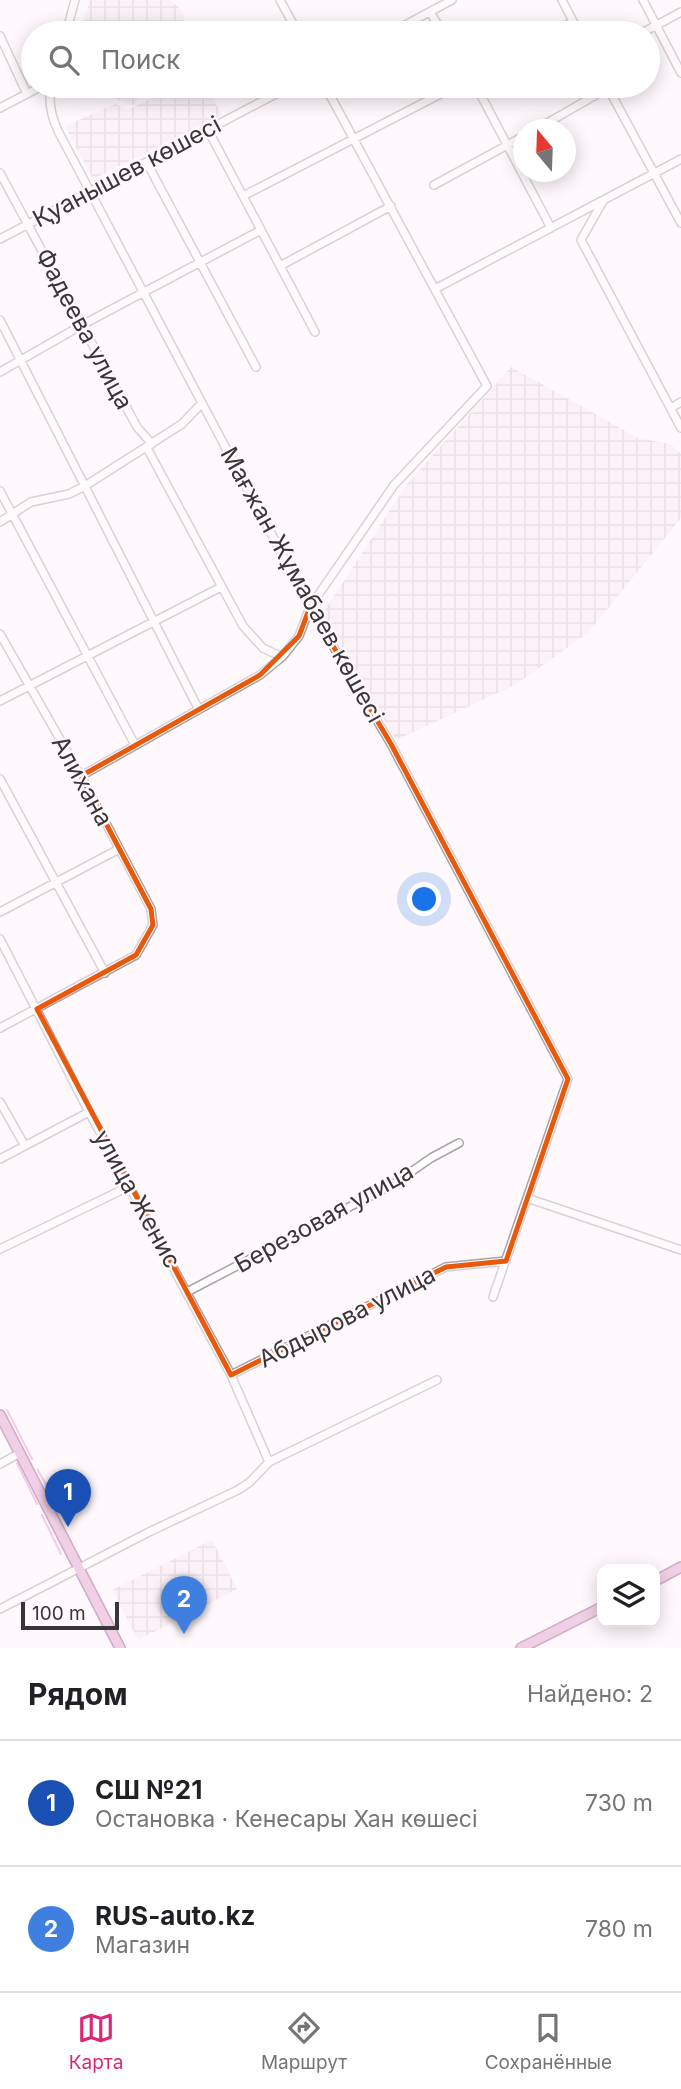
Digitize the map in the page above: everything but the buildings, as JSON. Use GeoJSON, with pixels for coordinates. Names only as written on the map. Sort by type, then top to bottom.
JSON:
{"type":"FeatureCollection","features":[{"type":"Feature","properties":{"kind":"main road"},"geometry":{"type":"LineString","coordinates":[[0,1415],[120,1648]]}},
{"type":"Feature","properties":{"kind":"main road"},"geometry":{"type":"LineString","coordinates":[[660,1578],[681,1567]]}},
{"type":"Feature","properties":{"kind":"main road"},"geometry":{"type":"LineString","coordinates":[[521,1648],[597,1610]]}},
{"type":"Feature","properties":{"kind":"street"},"geometry":{"type":"LineString","coordinates":[[69,21],[75,0]]}},
{"type":"Feature","properties":{"kind":"street"},"geometry":{"type":"LineString","coordinates":[[280,0],[291,21]]}},
{"type":"Feature","properties":{"kind":"street"},"geometry":{"type":"LineString","coordinates":[[413,21],[452,0]]}},
{"type":"Feature","properties":{"kind":"street"},"geometry":{"type":"LineString","coordinates":[[562,0],[572,21]]}},
{"type":"Feature","properties":{"kind":"street"},"geometry":{"type":"LineString","coordinates":[[643,0],[654,21]]}},
{"type":"Feature","properties":{"kind":"street"},"geometry":{"type":"LineString","coordinates":[[430,12],[436,21]]}},
{"type":"Feature","properties":{"kind":"street"},"geometry":{"type":"LineString","coordinates":[[660,24],[681,12]]}},
{"type":"Feature","properties":{"kind":"street"},"geometry":{"type":"LineString","coordinates":[[660,34],[681,73]]}},
{"type":"Feature","properties":{"kind":"street"},"geometry":{"type":"LineString","coordinates":[[0,36],[21,81]]}},
{"type":"Feature","properties":{"kind":"street"},"geometry":{"type":"LineString","coordinates":[[0,108],[21,97]]}},
{"type":"Feature","properties":{"kind":"street","name":"Мағжан Жұмабаев көшесі"},"geometry":{"type":"LineString","coordinates":[[49,98],[53,120],[143,292],[310,607],[391,744],[568,1079],[527,1198]]}},
{"type":"Feature","properties":{"kind":"street","name":"Қуанышев көшесі"},"geometry":{"type":"LineString","coordinates":[[0,239],[268,98]]}},
{"type":"Feature","properties":{"kind":"street"},"geometry":{"type":"LineString","coordinates":[[80,776],[260,675],[282,657],[299,636],[310,607],[394,485],[487,386],[332,98]]}},
{"type":"Feature","properties":{"kind":"street"},"geometry":{"type":"LineString","coordinates":[[243,196],[433,98]]}},
{"type":"Feature","properties":{"kind":"street"},"geometry":{"type":"LineString","coordinates":[[482,98],[551,228]]}},
{"type":"Feature","properties":{"kind":"street"},"geometry":{"type":"LineString","coordinates":[[554,119],[589,98]]}},
{"type":"Feature","properties":{"kind":"street"},"geometry":{"type":"LineString","coordinates":[[614,98],[681,223]]}},
{"type":"Feature","properties":{"kind":"street"},"geometry":{"type":"LineString","coordinates":[[208,130],[315,332]]}},
{"type":"Feature","properties":{"kind":"street"},"geometry":{"type":"LineString","coordinates":[[434,185],[513,142]]}},
{"type":"Feature","properties":{"kind":"street"},"geometry":{"type":"LineString","coordinates":[[435,289],[681,159]]}},
{"type":"Feature","properties":{"kind":"street"},"geometry":{"type":"LineString","coordinates":[[147,163],[256,367]]}},
{"type":"Feature","properties":{"kind":"street","name":"Фадеева улица"},"geometry":{"type":"LineString","coordinates":[[0,173],[137,427],[150,446],[243,626],[263,648],[282,657]]}},
{"type":"Feature","properties":{"kind":"street"},"geometry":{"type":"LineString","coordinates":[[603,201],[581,240],[681,428]]}},
{"type":"Feature","properties":{"kind":"street"},"geometry":{"type":"LineString","coordinates":[[280,267],[390,206]]}},
{"type":"Feature","properties":{"kind":"street"},"geometry":{"type":"LineString","coordinates":[[0,372],[261,230]]}},
{"type":"Feature","properties":{"kind":"street"},"geometry":{"type":"LineString","coordinates":[[0,320],[198,708]]}},
{"type":"Feature","properties":{"kind":"street"},"geometry":{"type":"LineString","coordinates":[[671,408],[681,402]]}},
{"type":"Feature","properties":{"kind":"street"},"geometry":{"type":"LineString","coordinates":[[0,522],[31,502],[69,494],[85,485],[182,424],[202,403]]}},
{"type":"Feature","properties":{"kind":"street"},"geometry":{"type":"LineString","coordinates":[[0,491],[135,745]]}},
{"type":"Feature","properties":{"kind":"street"},"geometry":{"type":"LineString","coordinates":[[0,701],[221,587]]}},
{"type":"Feature","properties":{"kind":"street","name":"Алихана"},"geometry":{"type":"LineString","coordinates":[[0,634],[151,909],[153,925],[136,955],[106,973]]}},
{"type":"Feature","properties":{"kind":"street"},"geometry":{"type":"LineString","coordinates":[[0,779],[106,973],[0,1028]]}},
{"type":"Feature","properties":{"kind":"street"},"geometry":{"type":"LineString","coordinates":[[0,912],[119,849]]}},
{"type":"Feature","properties":{"kind":"street","name":"улица Женис"},"geometry":{"type":"LineString","coordinates":[[0,939],[89,1112],[231,1376],[269,1462]]}},
{"type":"Feature","properties":{"kind":"street"},"geometry":{"type":"LineString","coordinates":[[0,1102],[25,1146]]}},
{"type":"Feature","properties":{"kind":"street"},"geometry":{"type":"LineString","coordinates":[[0,1159],[89,1112]]}},
{"type":"Feature","properties":{"kind":"street","name":"Березовая улица"},"geometry":{"type":"LineString","coordinates":[[187,1292],[395,1183],[460,1143]]}},
{"type":"Feature","properties":{"kind":"street"},"geometry":{"type":"LineString","coordinates":[[0,1249],[130,1186]]}},
{"type":"Feature","properties":{"kind":"street"},"geometry":{"type":"LineString","coordinates":[[494,1297],[527,1198],[681,1250]]}},
{"type":"Feature","properties":{"kind":"street","name":"Абдырова улица"},"geometry":{"type":"LineString","coordinates":[[231,1376],[446,1267],[506,1261]]}},
{"type":"Feature","properties":{"kind":"street"},"geometry":{"type":"LineString","coordinates":[[0,1609],[149,1532],[239,1490],[269,1462],[437,1380]]}},
{"type":"Feature","properties":{"kind":"street"},"geometry":{"type":"LineString","coordinates":[[0,1464],[20,1453]]}},
{"type":"Feature","properties":{"kind":"highlighted area"},"geometry":{"type":"Polygon","coordinates":[[[310,607],[391,744],[568,1079],[506,1261],[446,1267],[231,1375],[37,1009],[136,955],[153,925],[151,909],[81,776],[260,675],[299,636],[310,607]]]}},
{"type":"Feature","properties":{"kind":"shaded area"},"geometry":{"type":"Polygon","coordinates":[[[90,0],[169,0],[182,10],[184,21],[83,21],[90,0]]]}},
{"type":"Feature","properties":{"kind":"shaded area"},"geometry":{"type":"Polygon","coordinates":[[[114,98],[139,98],[134,105],[114,98]]]}},
{"type":"Feature","properties":{"kind":"shaded area"},"geometry":{"type":"Polygon","coordinates":[[[152,98],[213,98],[222,115],[93,179],[65,126],[116,104],[127,110],[152,98]]]}},
{"type":"Feature","properties":{"kind":"shaded area"},"geometry":{"type":"Polygon","coordinates":[[[511,367],[638,438],[670,444],[681,454],[681,518],[588,633],[515,685],[396,740],[321,616],[407,484],[511,367]]]}},
{"type":"Feature","properties":{"kind":"shaded area"},"geometry":{"type":"Polygon","coordinates":[[[212,1540],[237,1589],[138,1640],[112,1590],[212,1540]]]}},
{"type":"Feature","properties":{"kind":"waterway"},"geometry":{"type":"LineString","coordinates":[[7,1410],[32,1459]]}},
{"type":"Feature","properties":{"kind":"waterway"},"geometry":{"type":"LineString","coordinates":[[17,1463],[37,1504]]}},
{"type":"Feature","properties":{"kind":"waterway"},"geometry":{"type":"LineString","coordinates":[[38,1470],[60,1511]]}},
{"type":"Feature","properties":{"kind":"waterway"},"geometry":{"type":"LineString","coordinates":[[42,1515],[61,1554]]}},
{"type":"Feature","properties":{"kind":"place","name":"СШ №21"},"geometry":{"type":"Point","coordinates":[68,1527]}},
{"type":"Feature","properties":{"kind":"place","name":"RUS-auto.kz"},"geometry":{"type":"Point","coordinates":[184,1634]}}]}
